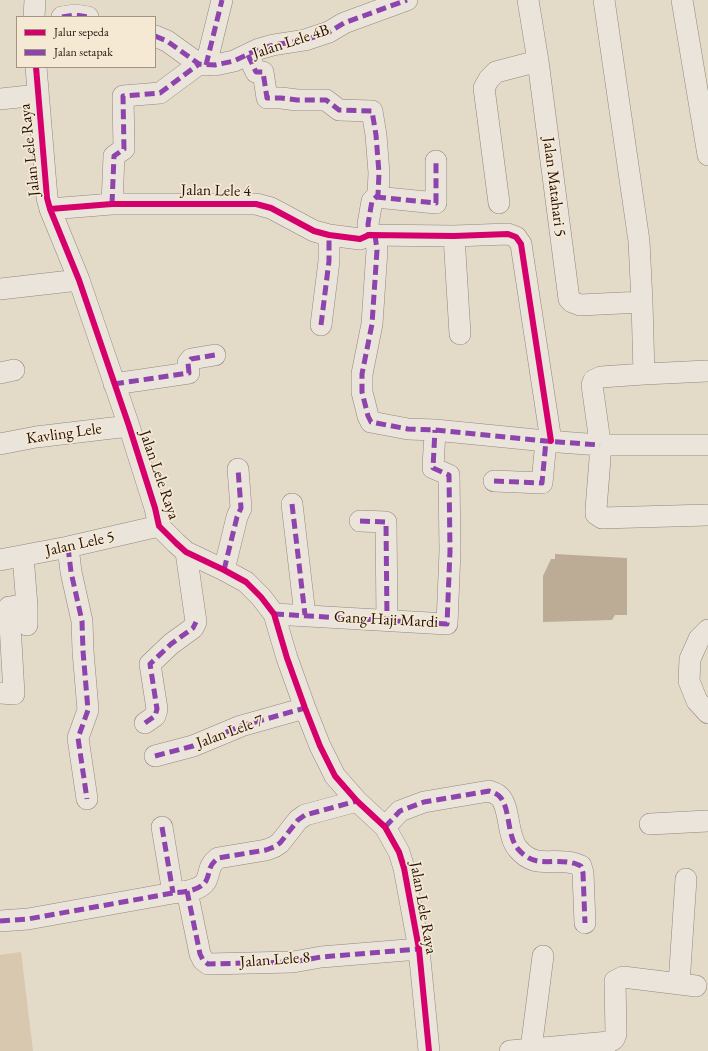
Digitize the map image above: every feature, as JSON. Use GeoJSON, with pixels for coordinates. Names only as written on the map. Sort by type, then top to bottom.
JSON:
{"type":"FeatureCollection","features":[{"type":"Feature","properties":{"kind":"street"},"geometry":{"type":"LineString","coordinates":[[34,16],[35,0]]}},
{"type":"Feature","properties":{"kind":"street"},"geometry":{"type":"LineString","coordinates":[[112,204],[114,156],[124,149],[124,96],[160,93],[202,64],[222,0]]}},
{"type":"Feature","properties":{"kind":"street","name":"Jalan Lele 4B"},"geometry":{"type":"LineString","coordinates":[[202,64],[215,65],[234,61],[259,49],[273,45],[305,40],[329,32],[344,23],[407,0]]}},
{"type":"Feature","properties":{"kind":"street","name":"Jalan Matahari 5"},"geometry":{"type":"LineString","coordinates":[[528,0],[538,61],[569,298],[572,302],[580,305],[642,302]]}},
{"type":"Feature","properties":{"kind":"street"},"geometry":{"type":"LineString","coordinates":[[604,0],[639,240],[644,374]]}},
{"type":"Feature","properties":{"kind":"street"},"geometry":{"type":"LineString","coordinates":[[682,0],[708,155]]}},
{"type":"Feature","properties":{"kind":"street"},"geometry":{"type":"LineString","coordinates":[[68,16],[82,16]]}},
{"type":"Feature","properties":{"kind":"street"},"geometry":{"type":"LineString","coordinates":[[156,36],[167,41],[202,64]]}},
{"type":"Feature","properties":{"kind":"street"},"geometry":{"type":"LineString","coordinates":[[248,55],[256,72],[263,72],[267,98],[326,100],[339,110],[372,111],[376,135],[379,173],[378,195],[372,201],[368,224],[376,250],[372,324],[362,374],[362,392],[371,422],[408,429],[435,430],[600,445],[708,445]]}},
{"type":"Feature","properties":{"kind":"street"},"geometry":{"type":"LineString","coordinates":[[500,203],[484,88],[489,79],[496,72],[538,61]]}},
{"type":"Feature","properties":{"kind":"street","name":"Jalan Lele Raya"},"geometry":{"type":"LineString","coordinates":[[36,68],[47,198],[50,209],[79,280],[129,426],[155,508],[159,526],[186,552],[246,582],[261,597],[274,614],[287,658],[305,708],[320,746],[335,776],[357,801],[386,827],[399,852],[404,868],[419,949],[429,1051]]}},
{"type":"Feature","properties":{"kind":"street"},"geometry":{"type":"LineString","coordinates":[[0,99],[38,95]]}},
{"type":"Feature","properties":{"kind":"street"},"geometry":{"type":"LineString","coordinates":[[376,197],[436,203],[436,161]]}},
{"type":"Feature","properties":{"kind":"street","name":"Jalan Lele 4"},"geometry":{"type":"LineString","coordinates":[[50,209],[112,204],[256,204],[271,208],[314,231],[329,235],[360,239],[372,235],[454,236],[508,234],[516,237],[521,244],[549,441],[542,483],[494,481]]}},
{"type":"Feature","properties":{"kind":"street"},"geometry":{"type":"LineString","coordinates":[[321,325],[329,261],[329,235]]}},
{"type":"Feature","properties":{"kind":"street"},"geometry":{"type":"LineString","coordinates":[[454,236],[460,334]]}},
{"type":"Feature","properties":{"kind":"street"},"geometry":{"type":"LineString","coordinates":[[0,289],[79,280]]}},
{"type":"Feature","properties":{"kind":"street"},"geometry":{"type":"LineString","coordinates":[[114,384],[188,373],[188,363],[191,359],[214,355]]}},
{"type":"Feature","properties":{"kind":"street"},"geometry":{"type":"LineString","coordinates":[[708,371],[601,377],[594,380],[592,385],[600,445],[596,514],[602,518],[708,515]]}},
{"type":"Feature","properties":{"kind":"street","name":"Kavling Lele"},"geometry":{"type":"LineString","coordinates":[[0,444],[36,437],[129,426]]}},
{"type":"Feature","properties":{"kind":"street","name":"Gang Haji Mardi"},"geometry":{"type":"LineString","coordinates":[[274,614],[447,624],[450,551],[449,475],[433,468],[435,430]]}},
{"type":"Feature","properties":{"kind":"street"},"geometry":{"type":"LineString","coordinates":[[224,570],[237,517],[241,508],[238,469]]}},
{"type":"Feature","properties":{"kind":"street"},"geometry":{"type":"LineString","coordinates":[[292,504],[305,615]]}},
{"type":"Feature","properties":{"kind":"street"},"geometry":{"type":"LineString","coordinates":[[360,521],[386,522],[387,620]]}},
{"type":"Feature","properties":{"kind":"street","name":"Jalan Lele 5"},"geometry":{"type":"LineString","coordinates":[[0,560],[68,547],[159,526]]}},
{"type":"Feature","properties":{"kind":"street"},"geometry":{"type":"LineString","coordinates":[[68,547],[82,621],[88,710],[78,738],[87,799]]}},
{"type":"Feature","properties":{"kind":"street"},"geometry":{"type":"LineString","coordinates":[[145,723],[156,716],[157,709],[150,664],[171,644],[193,628],[196,622],[186,552]]}},
{"type":"Feature","properties":{"kind":"street"},"geometry":{"type":"LineString","coordinates":[[0,693],[14,694],[16,611],[23,556]]}},
{"type":"Feature","properties":{"kind":"street"},"geometry":{"type":"LineString","coordinates":[[708,630],[699,639],[690,659],[689,681],[697,702],[708,713]]}},
{"type":"Feature","properties":{"kind":"street","name":"Jalan Lele 7"},"geometry":{"type":"LineString","coordinates":[[155,756],[193,746],[241,726],[305,708]]}},
{"type":"Feature","properties":{"kind":"street"},"geometry":{"type":"LineString","coordinates":[[386,827],[400,811],[424,802],[489,791],[497,794],[503,801],[513,839],[517,848],[529,858],[539,862],[573,863],[581,866],[583,873],[585,923]]}},
{"type":"Feature","properties":{"kind":"street"},"geometry":{"type":"LineString","coordinates":[[0,922],[28,919],[180,892],[200,886],[206,881],[212,863],[218,858],[266,850],[274,847],[280,843],[298,820],[304,815],[357,801]]}},
{"type":"Feature","properties":{"kind":"street"},"geometry":{"type":"LineString","coordinates":[[650,824],[708,821]]}},
{"type":"Feature","properties":{"kind":"street"},"geometry":{"type":"LineString","coordinates":[[162,828],[180,892]]}},
{"type":"Feature","properties":{"kind":"street"},"geometry":{"type":"LineString","coordinates":[[510,1051],[609,1042],[617,1045],[615,981],[623,977],[687,985],[686,879]]}},
{"type":"Feature","properties":{"kind":"street","name":"Jalan Lele 8"},"geometry":{"type":"LineString","coordinates":[[180,892],[200,954],[203,960],[208,964],[293,962],[321,957],[419,949]]}},
{"type":"Feature","properties":{"kind":"street"},"geometry":{"type":"LineString","coordinates":[[531,1049],[543,956]]}},
{"type":"Feature","properties":{"kind":"shaded area"},"geometry":{"type":"Polygon","coordinates":[[[555,554],[627,558],[627,615],[615,615],[612,620],[543,622],[543,576],[551,559],[555,559],[555,554]]]}},
{"type":"Feature","properties":{"kind":"shaded area"},"geometry":{"type":"Polygon","coordinates":[[[21,952],[33,1051],[0,1051],[0,955],[21,952]]]}},
{"type":"Feature","properties":{"kind":"marked path"},"geometry":{"type":"LineString","coordinates":[[206,65],[222,0]]}},
{"type":"Feature","properties":{"kind":"marked path"},"geometry":{"type":"LineString","coordinates":[[156,36],[167,41],[199,64],[215,65],[234,61],[259,49],[273,45],[305,40],[329,32],[344,23],[407,0]]}},
{"type":"Feature","properties":{"kind":"marked path"},"geometry":{"type":"LineString","coordinates":[[68,16],[82,16]]}},
{"type":"Feature","properties":{"kind":"marked path"},"geometry":{"type":"LineString","coordinates":[[248,55],[256,72],[263,72],[267,98],[326,100],[339,110],[372,111],[376,135],[379,173],[378,195],[372,201],[368,224],[369,235]]}},
{"type":"Feature","properties":{"kind":"marked path"},"geometry":{"type":"LineString","coordinates":[[112,204],[114,156],[124,149],[123,96],[160,93],[199,64]]}},
{"type":"Feature","properties":{"kind":"marked path"},"geometry":{"type":"LineString","coordinates":[[376,197],[436,203],[436,161]]}},
{"type":"Feature","properties":{"kind":"marked path"},"geometry":{"type":"LineString","coordinates":[[321,325],[329,261],[329,235]]}},
{"type":"Feature","properties":{"kind":"marked path"},"geometry":{"type":"LineString","coordinates":[[375,235],[377,250],[372,324],[362,374],[362,392],[371,422],[408,429],[435,430],[600,445]]}},
{"type":"Feature","properties":{"kind":"marked path"},"geometry":{"type":"LineString","coordinates":[[114,384],[189,373],[188,363],[191,359],[215,355]]}},
{"type":"Feature","properties":{"kind":"marked path"},"geometry":{"type":"LineString","coordinates":[[274,614],[447,624],[450,551],[449,475],[433,468],[435,430]]}},
{"type":"Feature","properties":{"kind":"marked path"},"geometry":{"type":"LineString","coordinates":[[494,481],[542,483],[546,441]]}},
{"type":"Feature","properties":{"kind":"marked path"},"geometry":{"type":"LineString","coordinates":[[224,570],[237,517],[241,508],[238,469]]}},
{"type":"Feature","properties":{"kind":"marked path"},"geometry":{"type":"LineString","coordinates":[[292,504],[305,615]]}},
{"type":"Feature","properties":{"kind":"marked path"},"geometry":{"type":"LineString","coordinates":[[360,521],[386,522],[387,620]]}},
{"type":"Feature","properties":{"kind":"marked path"},"geometry":{"type":"LineString","coordinates":[[68,547],[71,572],[82,621],[88,710],[78,738],[87,799]]}},
{"type":"Feature","properties":{"kind":"marked path"},"geometry":{"type":"LineString","coordinates":[[145,723],[155,716],[157,709],[150,664],[171,644],[193,628],[196,622]]}},
{"type":"Feature","properties":{"kind":"marked path"},"geometry":{"type":"LineString","coordinates":[[155,756],[193,746],[241,726],[305,708]]}},
{"type":"Feature","properties":{"kind":"marked path"},"geometry":{"type":"LineString","coordinates":[[385,827],[400,811],[424,802],[489,791],[495,793],[502,800],[505,806],[514,843],[524,855],[537,861],[574,863],[581,866],[583,873],[585,923]]}},
{"type":"Feature","properties":{"kind":"marked path"},"geometry":{"type":"LineString","coordinates":[[0,921],[28,919],[196,889],[206,881],[211,867],[218,858],[266,850],[274,847],[280,843],[298,820],[305,815],[357,801]]}},
{"type":"Feature","properties":{"kind":"marked path"},"geometry":{"type":"LineString","coordinates":[[162,827],[173,893]]}},
{"type":"Feature","properties":{"kind":"marked path"},"geometry":{"type":"LineString","coordinates":[[187,891],[200,954],[203,960],[208,964],[293,962],[321,957],[419,949]]}},
{"type":"Feature","properties":{"kind":"cycle path"},"geometry":{"type":"LineString","coordinates":[[36,68],[47,198],[50,209],[79,280],[129,426],[155,508],[159,526],[186,552],[246,582],[261,597],[274,614],[287,658],[305,708],[320,746],[335,776],[357,801],[385,827],[399,852],[404,868],[419,949],[429,1051]]}},
{"type":"Feature","properties":{"kind":"cycle path"},"geometry":{"type":"LineString","coordinates":[[50,209],[112,204],[256,204],[271,208],[314,231],[329,235],[360,239],[369,235],[454,236],[508,234],[516,237],[521,244],[551,441]]}}]}
